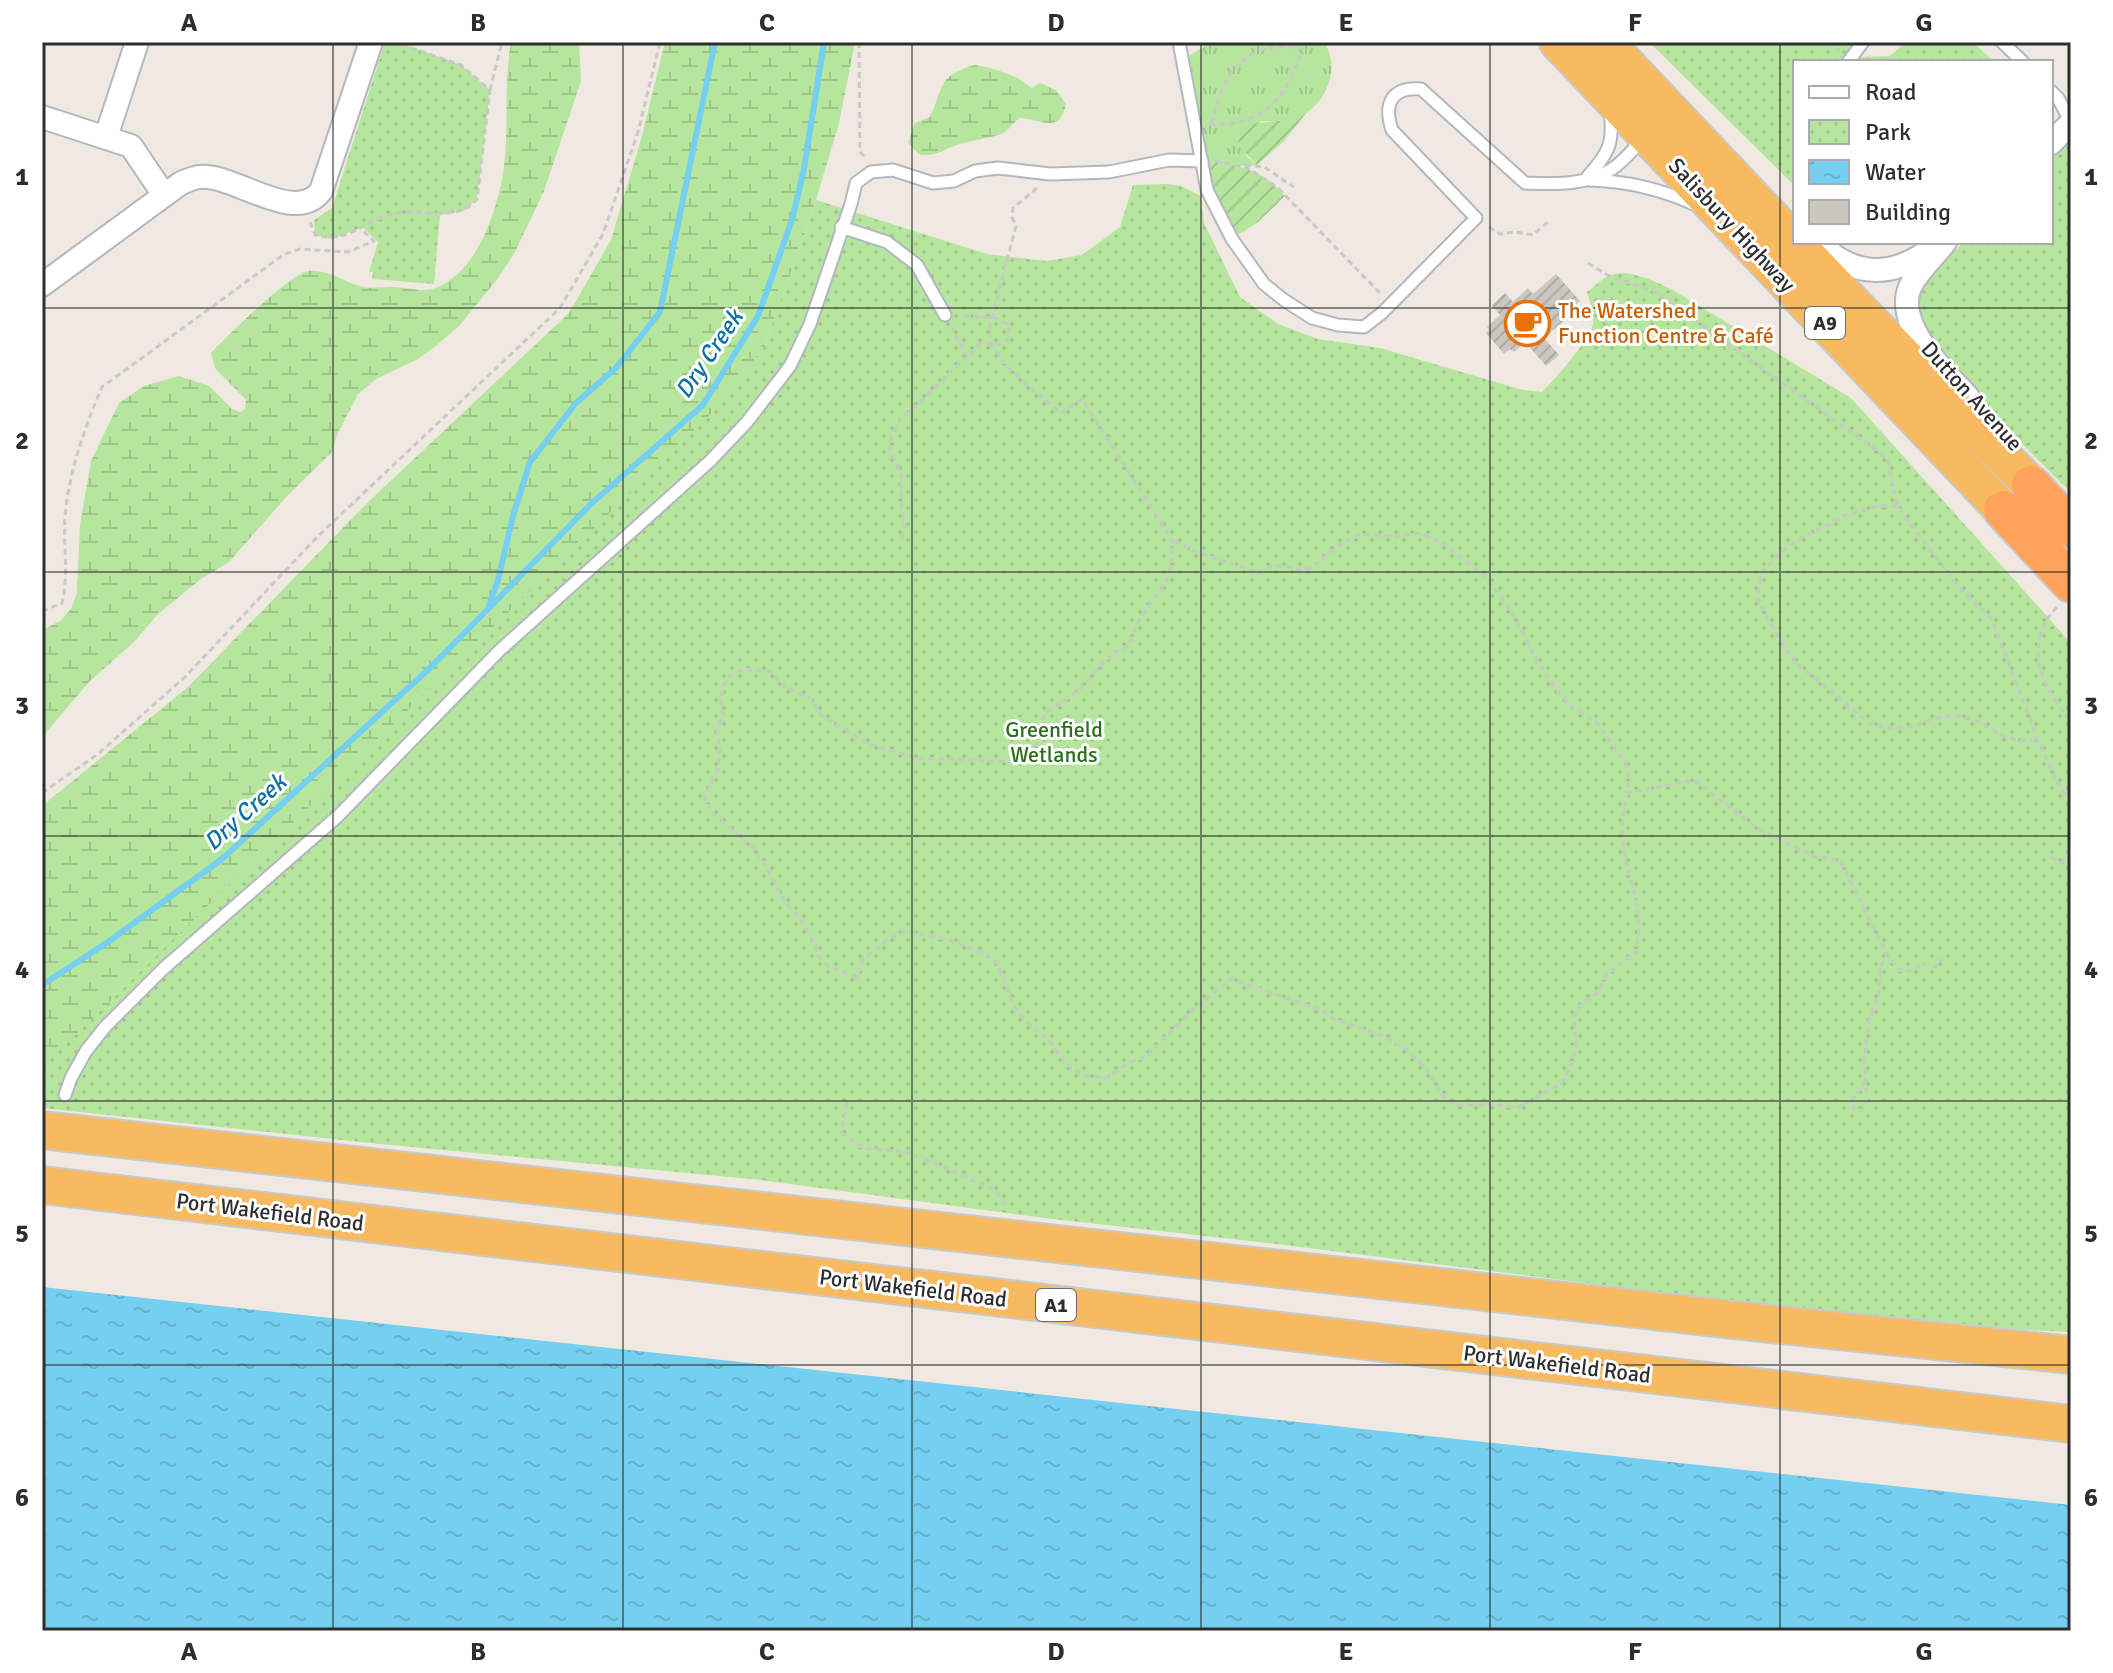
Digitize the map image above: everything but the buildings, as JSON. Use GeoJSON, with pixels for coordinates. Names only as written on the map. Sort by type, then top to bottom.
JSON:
{"type":"FeatureCollection","features":[{"type":"Feature","properties":{"kind":"highway","name":"Salisbury Highway"},"geometry":{"type":"LineString","coordinates":[[1558,42],[1606,92],[1660,124],[1844,295],[2017,497],[2067,592]]}},
{"type":"Feature","properties":{"kind":"highway","name":"Salisbury Highway"},"geometry":{"type":"LineString","coordinates":[[1605,42],[1729,222],[2017,497],[2071,528]]}},
{"type":"Feature","properties":{"kind":"highway"},"geometry":{"type":"LineString","coordinates":[[2017,497],[2071,518]]}},
{"type":"Feature","properties":{"kind":"highway"},"geometry":{"type":"LineString","coordinates":[[42,1130],[2071,1355]]}},
{"type":"Feature","properties":{"kind":"highway","name":"Port Wakefield Road"},"geometry":{"type":"LineString","coordinates":[[42,1185],[2071,1424]]}},
{"type":"Feature","properties":{"kind":"street"},"geometry":{"type":"LineString","coordinates":[[106,137],[137,42]]}},
{"type":"Feature","properties":{"kind":"street"},"geometry":{"type":"LineString","coordinates":[[42,285],[181,183],[202,176],[287,202],[303,203],[315,199],[321,191],[371,42]]}},
{"type":"Feature","properties":{"kind":"street"},"geometry":{"type":"LineString","coordinates":[[42,117],[106,137],[135,150],[164,195]]}},
{"type":"Feature","properties":{"kind":"street"},"geometry":{"type":"LineString","coordinates":[[2053,141],[2071,123]]}},
{"type":"Feature","properties":{"kind":"street"},"geometry":{"type":"LineString","coordinates":[[1660,124],[1716,142],[1793,218]]}},
{"type":"Feature","properties":{"kind":"street","name":"Dutton Avenue"},"geometry":{"type":"LineString","coordinates":[[1820,244],[1843,262],[1877,271],[1920,257],[1939,244]]}},
{"type":"Feature","properties":{"kind":"street","name":"Dutton Avenue"},"geometry":{"type":"LineString","coordinates":[[1940,244],[1909,291],[1906,310],[1909,323],[1954,382],[2071,499]]}},
{"type":"Feature","properties":{"kind":"lane"},"geometry":{"type":"LineString","coordinates":[[1179,42],[1207,190],[1232,239],[1264,284],[1312,318],[1338,325],[1364,327],[1391,305],[1476,218],[1392,130],[1387,116],[1389,104],[1396,94],[1408,88],[1421,89],[1525,183],[1566,184],[1613,168],[1660,124]]}},
{"type":"Feature","properties":{"kind":"lane"},"geometry":{"type":"LineString","coordinates":[[1850,60],[1863,42]]}},
{"type":"Feature","properties":{"kind":"lane"},"geometry":{"type":"LineString","coordinates":[[2002,42],[2021,60]]}},
{"type":"Feature","properties":{"kind":"lane"},"geometry":{"type":"LineString","coordinates":[[1585,180],[1606,156],[1610,144],[1612,132],[1606,92]]}},
{"type":"Feature","properties":{"kind":"lane"},"geometry":{"type":"LineString","coordinates":[[2053,93],[2071,123]]}},
{"type":"Feature","properties":{"kind":"lane"},"geometry":{"type":"LineString","coordinates":[[65,1095],[86,1051],[105,1027],[163,969],[338,816],[500,650],[710,461],[747,422],[790,366],[810,324],[856,183],[871,172],[893,170],[933,183],[954,181],[975,171],[998,168],[1050,174],[1109,172],[1169,160],[1202,161]]}},
{"type":"Feature","properties":{"kind":"lane"},"geometry":{"type":"LineString","coordinates":[[1585,180],[1633,183],[1663,191],[1729,222]]}},
{"type":"Feature","properties":{"kind":"lane"},"geometry":{"type":"LineString","coordinates":[[841,227],[887,242],[917,265],[945,315]]}},
{"type":"Feature","properties":{"kind":"path"},"geometry":{"type":"LineString","coordinates":[[395,42],[461,65],[490,90]]}},
{"type":"Feature","properties":{"kind":"path"},"geometry":{"type":"LineString","coordinates":[[303,203],[315,235],[332,239],[392,214],[440,214],[464,211],[471,206],[477,199],[490,90],[502,42]]}},
{"type":"Feature","properties":{"kind":"path"},"geometry":{"type":"LineString","coordinates":[[42,793],[98,754],[185,677],[317,537],[560,308],[603,234],[638,132],[660,42]]}},
{"type":"Feature","properties":{"kind":"path"},"geometry":{"type":"LineString","coordinates":[[859,42],[860,152],[870,162],[893,170]]}},
{"type":"Feature","properties":{"kind":"path"},"geometry":{"type":"LineString","coordinates":[[1194,120],[1212,124],[1243,122],[1268,109],[1286,89],[1302,48],[1275,47],[1250,56],[1235,66],[1222,86],[1212,124]]}},
{"type":"Feature","properties":{"kind":"path"},"geometry":{"type":"LineString","coordinates":[[1202,161],[1264,167],[1294,187]]}},
{"type":"Feature","properties":{"kind":"path"},"geometry":{"type":"LineString","coordinates":[[1234,164],[1246,167],[1277,187],[1391,305]]}},
{"type":"Feature","properties":{"kind":"path"},"geometry":{"type":"LineString","coordinates":[[1050,174],[1013,208],[1012,217],[1016,226],[989,329],[993,346],[1010,372],[1061,413],[1082,399],[1172,540],[1199,553],[1259,573],[1274,565],[1304,570],[1314,567],[1340,544],[1359,534],[1395,537],[1419,533],[1441,542],[1486,577],[1513,614],[1537,661],[1558,692],[1573,708],[1597,723],[1626,764],[1629,780],[1622,826],[1624,854],[1636,900],[1639,929],[1636,952],[1607,974],[1598,993],[1583,1002],[1574,1016],[1576,1041],[1573,1061],[1562,1083],[1517,1108],[1492,1104],[1459,1105],[1446,1100],[1417,1058],[1385,1037],[1334,1019],[1322,1010],[1231,979],[1186,1016],[1146,1057],[1104,1078],[1086,1076],[1067,1065],[1048,1039],[1027,1022],[1014,1006],[997,963],[987,954],[952,941],[908,931],[890,938],[863,959],[857,977],[828,966],[819,956],[802,922],[781,896],[763,861],[753,848],[715,815],[704,800],[717,770],[720,752],[717,729],[723,715],[720,701],[724,685],[730,676],[744,669],[771,672],[783,685],[811,699],[821,715],[869,744],[915,758],[1017,762],[1033,750],[1045,713],[1077,692],[1111,655],[1128,646],[1140,619],[1167,580],[1171,568],[1172,540]]}},
{"type":"Feature","properties":{"kind":"path"},"geometry":{"type":"LineString","coordinates":[[1476,218],[1500,234],[1515,232],[1533,235],[1550,220]]}},
{"type":"Feature","properties":{"kind":"path"},"geometry":{"type":"LineString","coordinates":[[42,611],[62,603],[66,584],[65,519],[70,477],[102,387],[283,255],[300,249],[348,252],[374,241],[361,229]]}},
{"type":"Feature","properties":{"kind":"path"},"geometry":{"type":"LineString","coordinates":[[1588,263],[1609,276],[1654,291],[1816,405],[1888,462],[1897,506],[1957,585],[1992,620],[2038,740],[2060,788],[2071,800]]}},
{"type":"Feature","properties":{"kind":"path"},"geometry":{"type":"LineString","coordinates":[[902,538],[905,526],[901,474],[890,451],[891,438],[898,423],[911,408],[966,355],[981,343],[1002,346],[1010,332],[1003,320],[992,316],[945,315],[966,355]]}},
{"type":"Feature","properties":{"kind":"path"},"geometry":{"type":"LineString","coordinates":[[1897,506],[1878,506],[1849,514],[1799,539],[1776,557],[1762,573],[1757,597],[1771,625],[1795,662],[1869,723],[1888,728],[1913,727],[1952,715],[1978,721],[2003,736],[2022,741],[2038,740]]}},
{"type":"Feature","properties":{"kind":"path"},"geometry":{"type":"LineString","coordinates":[[2067,592],[2048,617],[2037,642],[2044,678],[2055,703],[2068,718]]}},
{"type":"Feature","properties":{"kind":"path"},"geometry":{"type":"LineString","coordinates":[[1626,793],[1694,780],[1761,831],[1818,858],[1830,858],[1842,864],[1887,954],[1899,970],[1913,971],[1921,963],[1935,967],[1943,959]]}},
{"type":"Feature","properties":{"kind":"path"},"geometry":{"type":"LineString","coordinates":[[2062,863],[2071,849]]}},
{"type":"Feature","properties":{"kind":"path"},"geometry":{"type":"LineString","coordinates":[[2051,857],[2071,868]]}},
{"type":"Feature","properties":{"kind":"path"},"geometry":{"type":"LineString","coordinates":[[1866,1080],[1852,1101],[1854,1110],[1862,1110],[1867,1099],[1866,1080],[1864,1061],[1869,1021],[1880,989],[1880,968],[1887,954]]}},
{"type":"Feature","properties":{"kind":"path"},"geometry":{"type":"LineString","coordinates":[[847,1102],[842,1133],[863,1148],[907,1152],[994,1189],[1006,1206]]}},
{"type":"Feature","properties":{"kind":"green space"},"geometry":{"type":"Polygon","coordinates":[[[385,42],[404,44],[461,65],[490,90],[477,199],[464,211],[440,215],[434,284],[372,279],[373,272],[369,272],[378,242],[363,227],[332,239],[315,235],[314,220],[332,208],[385,42]]]}},
{"type":"Feature","properties":{"kind":"green space"},"geometry":{"type":"Polygon","coordinates":[[[511,42],[579,42],[581,81],[544,191],[515,252],[499,277],[459,326],[437,345],[418,359],[376,379],[358,394],[332,452],[288,495],[229,562],[201,579],[157,615],[134,642],[89,682],[42,737],[42,630],[60,621],[71,609],[77,593],[80,525],[91,461],[119,403],[144,386],[179,376],[209,386],[232,409],[240,412],[245,409],[246,400],[215,368],[211,353],[274,294],[308,271],[328,274],[364,287],[422,290],[438,287],[461,270],[485,234],[503,175],[511,42]]]}},
{"type":"Feature","properties":{"kind":"green space"},"geometry":{"type":"Polygon","coordinates":[[[665,42],[855,42],[839,123],[816,200],[765,346],[713,412],[49,1062],[42,1073],[42,806],[188,687],[364,506],[569,313],[611,240],[642,136],[665,42]]]}},
{"type":"Feature","properties":{"kind":"green space"},"geometry":{"type":"Polygon","coordinates":[[[1211,42],[1324,42],[1329,52],[1331,74],[1317,103],[1294,119],[1261,121],[1245,155],[1257,165],[1202,161],[1183,60],[1211,42]]]}},
{"type":"Feature","properties":{"kind":"green space"},"geometry":{"type":"Polygon","coordinates":[[[1649,42],[1846,42],[1860,57],[1890,56],[1906,42],[1973,42],[1992,60],[1793,60],[1793,184],[1649,42]]]}},
{"type":"Feature","properties":{"kind":"green space"},"geometry":{"type":"Polygon","coordinates":[[[975,65],[1010,75],[1032,88],[1040,83],[1056,90],[1066,104],[1063,114],[1049,123],[1020,118],[1001,134],[962,143],[935,154],[920,155],[908,143],[915,123],[930,117],[947,79],[975,65]]]}},
{"type":"Feature","properties":{"kind":"green space"},"geometry":{"type":"Polygon","coordinates":[[[1307,112],[1284,141],[1257,165],[1240,146],[1239,136],[1250,124],[1289,120],[1307,112]]]}},
{"type":"Feature","properties":{"kind":"green space"},"geometry":{"type":"Polygon","coordinates":[[[2071,140],[2071,493],[1952,374],[1933,350],[1918,313],[1918,297],[1924,280],[1962,244],[2053,244],[2053,157],[2071,140]]]}},
{"type":"Feature","properties":{"kind":"green space"},"geometry":{"type":"Polygon","coordinates":[[[1202,161],[1247,169],[1267,179],[1285,196],[1258,222],[1232,239],[1207,190],[1202,161]]]}},
{"type":"Feature","properties":{"kind":"green space","name":"Greenfield Wetlands"},"geometry":{"type":"Polygon","coordinates":[[[1133,185],[1181,186],[1201,196],[1204,223],[1240,297],[1278,324],[1318,339],[1380,348],[1523,390],[1542,392],[1579,349],[1593,324],[1587,292],[1603,279],[1616,274],[1633,274],[1673,290],[1851,398],[2071,643],[2071,1332],[1713,1299],[1044,1218],[761,1180],[42,1108],[42,1074],[48,1062],[713,412],[765,346],[816,200],[987,254],[1046,261],[1082,255],[1120,227],[1133,185]]]}},
{"type":"Feature","properties":{"kind":"water"},"geometry":{"type":"Polygon","coordinates":[[[42,1287],[2071,1505],[2071,1631],[42,1631],[42,1287]]]}},
{"type":"Feature","properties":{"kind":"waterway","name":"Dry Creek"},"geometry":{"type":"LineString","coordinates":[[489,606],[530,462],[576,403],[616,368],[660,312],[715,42]]}},
{"type":"Feature","properties":{"kind":"waterway","name":"Dry Creek"},"geometry":{"type":"LineString","coordinates":[[42,985],[108,942],[222,859],[431,667],[592,503],[703,405],[758,316],[792,220],[804,169],[824,42]]}},
{"type":"Feature","properties":{"kind":"place","name":"The Watershed Function Centre & Café"},"geometry":{"type":"Point","coordinates":[1527,323]}}]}
